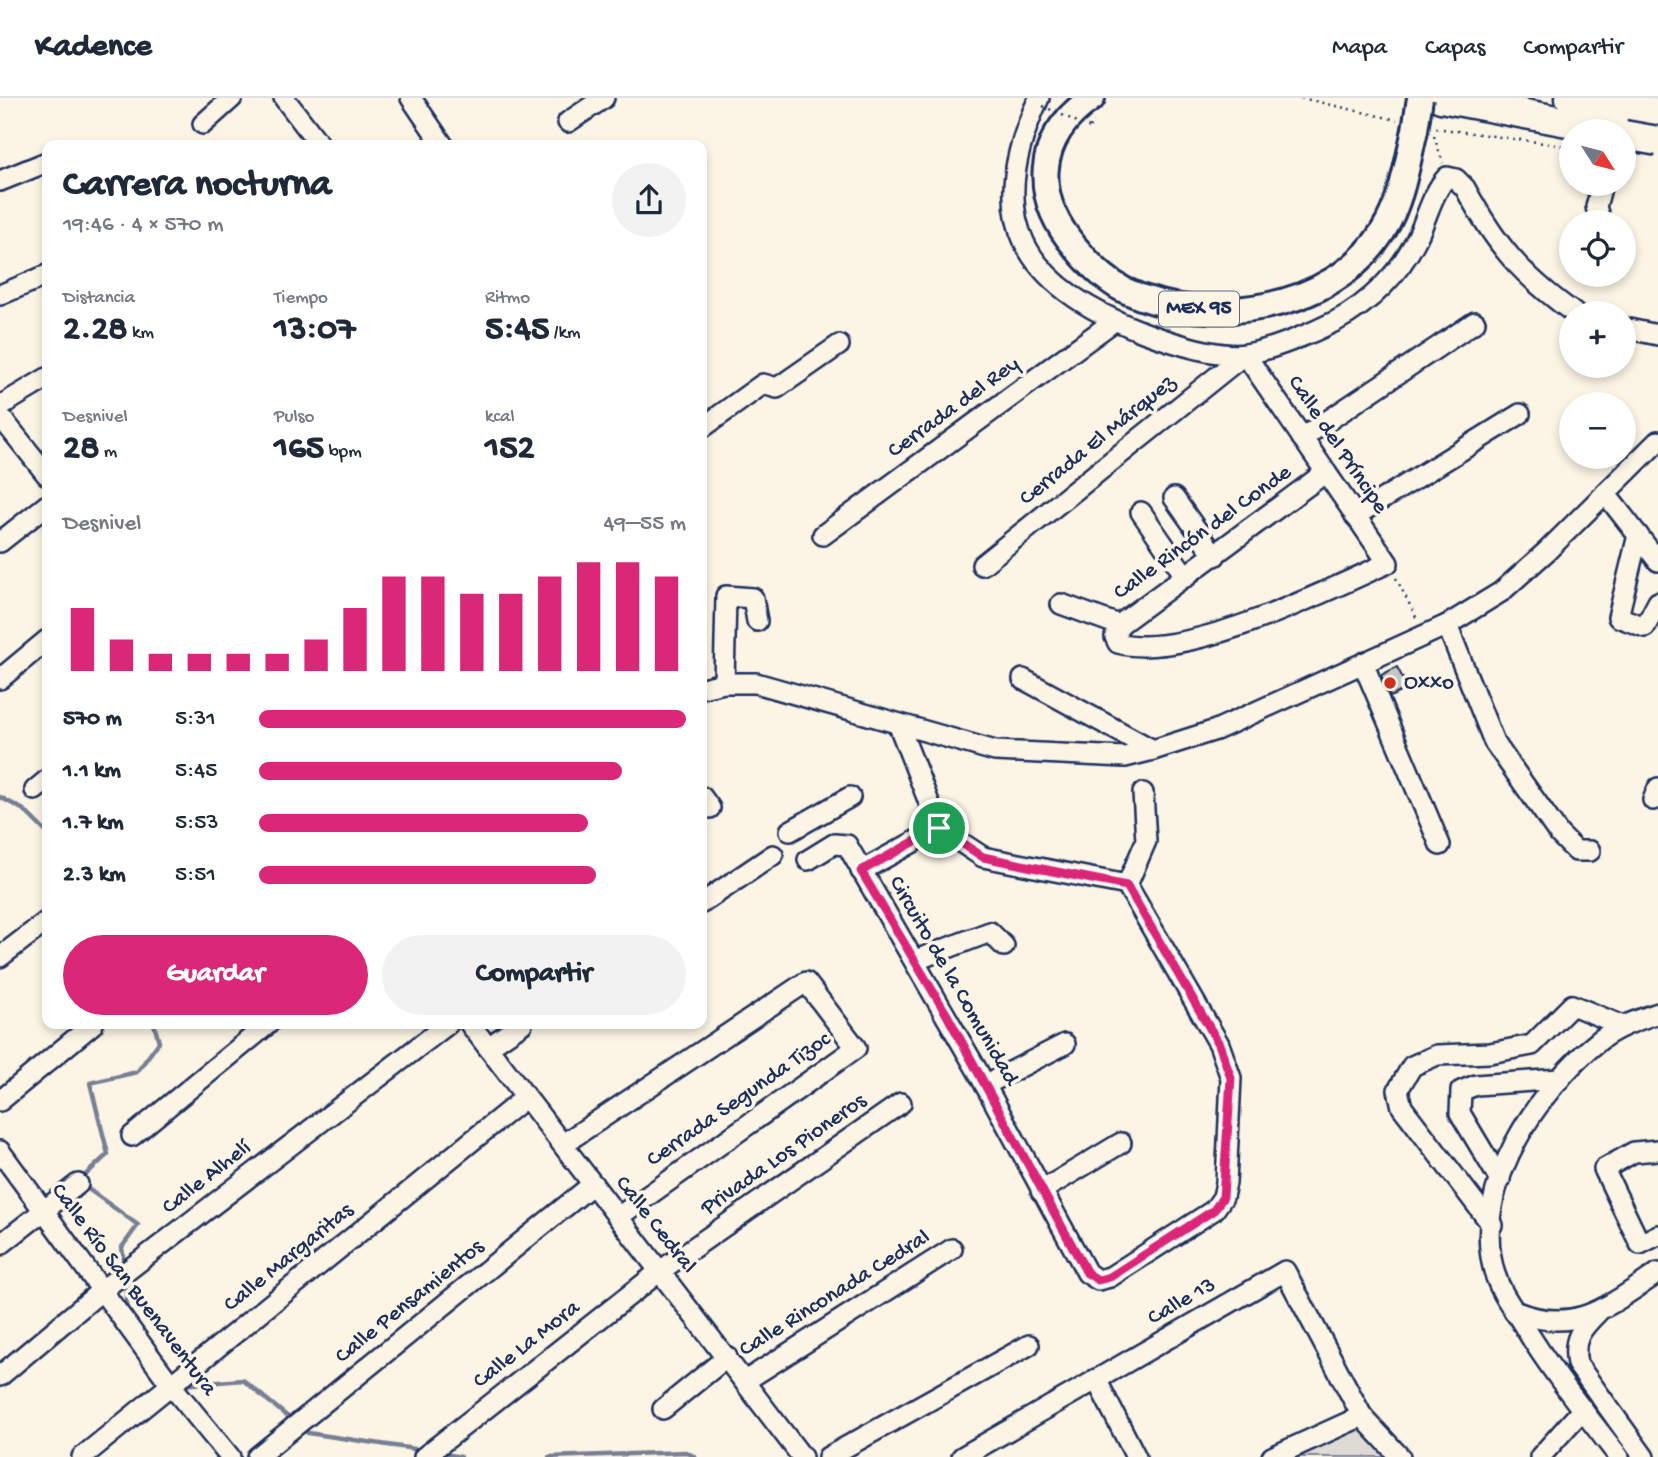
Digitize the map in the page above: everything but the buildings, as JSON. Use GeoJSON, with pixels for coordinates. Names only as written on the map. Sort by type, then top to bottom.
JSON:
{"type":"FeatureCollection","features":[{"type":"Feature","properties":{"kind":"highway"},"geometry":{"type":"LineString","coordinates":[[1440,98],[1559,122]]}},
{"type":"Feature","properties":{"kind":"highway"},"geometry":{"type":"LineString","coordinates":[[1440,98],[1559,120]]}},
{"type":"Feature","properties":{"kind":"highway"},"geometry":{"type":"LineString","coordinates":[[1570,98],[1658,113]]}},
{"type":"Feature","properties":{"kind":"highway"},"geometry":{"type":"LineString","coordinates":[[1636,136],[1658,140]]}},
{"type":"Feature","properties":{"kind":"highway"},"geometry":{"type":"LineString","coordinates":[[1636,139],[1658,147]]}},
{"type":"Feature","properties":{"kind":"main road","name":"MEX 95"},"geometry":{"type":"LineString","coordinates":[[1092,98],[1074,110],[1055,134],[1044,184],[1052,211],[1064,234],[1102,276],[1124,289],[1156,302],[1190,309],[1245,310],[1298,297],[1338,278],[1367,253],[1384,231],[1401,189],[1410,126],[1420,98]]}},
{"type":"Feature","properties":{"kind":"main road"},"geometry":{"type":"LineString","coordinates":[[1605,98],[1658,107]]}},
{"type":"Feature","properties":{"kind":"street"},"geometry":{"type":"LineString","coordinates":[[203,124],[232,98]]}},
{"type":"Feature","properties":{"kind":"street"},"geometry":{"type":"LineString","coordinates":[[284,98],[316,140]]}},
{"type":"Feature","properties":{"kind":"street"},"geometry":{"type":"LineString","coordinates":[[411,98],[440,140]]}},
{"type":"Feature","properties":{"kind":"street"},"geometry":{"type":"LineString","coordinates":[[568,122],[604,98]]}},
{"type":"Feature","properties":{"kind":"street"},"geometry":{"type":"LineString","coordinates":[[1041,102],[1026,126],[1015,161],[1014,205],[1023,246],[1048,279],[1114,321],[1181,345],[1245,354],[1337,320],[1372,297],[1401,266],[1417,239],[1440,185],[1447,177],[1456,179],[1465,188],[1505,254],[1538,288],[1559,303]]}},
{"type":"Feature","properties":{"kind":"street"},"geometry":{"type":"LineString","coordinates":[[0,181],[42,164]]}},
{"type":"Feature","properties":{"kind":"street"},"geometry":{"type":"LineString","coordinates":[[0,295],[42,277]]}},
{"type":"Feature","properties":{"kind":"street","name":"Cerrada del Rey"},"geometry":{"type":"LineString","coordinates":[[823,535],[1114,321]]}},
{"type":"Feature","properties":{"kind":"street"},"geometry":{"type":"LineString","coordinates":[[1302,438],[1475,322]]}},
{"type":"Feature","properties":{"kind":"street"},"geometry":{"type":"LineString","coordinates":[[1636,330],[1658,335]]}},
{"type":"Feature","properties":{"kind":"street"},"geometry":{"type":"LineString","coordinates":[[707,424],[763,384],[777,388],[839,345]]}},
{"type":"Feature","properties":{"kind":"street","name":"Calle del Príncipe"},"geometry":{"type":"LineString","coordinates":[[1245,354],[1388,563]]}},
{"type":"Feature","properties":{"kind":"street","name":"Cerrada El Márquez"},"geometry":{"type":"LineString","coordinates":[[982,565],[1245,354]]}},
{"type":"Feature","properties":{"kind":"street"},"geometry":{"type":"LineString","coordinates":[[0,406],[42,381]]}},
{"type":"Feature","properties":{"kind":"street"},"geometry":{"type":"LineString","coordinates":[[1355,516],[1520,414]]}},
{"type":"Feature","properties":{"kind":"street"},"geometry":{"type":"LineString","coordinates":[[0,416],[42,469]]}},
{"type":"Feature","properties":{"kind":"street"},"geometry":{"type":"LineString","coordinates":[[707,687],[724,683],[756,683],[898,726],[995,751],[1125,757],[1153,750],[1216,730],[1447,625],[1500,592],[1547,551],[1658,441]]}},
{"type":"Feature","properties":{"kind":"street","name":"Calle Rincón del Conde"},"geometry":{"type":"LineString","coordinates":[[1117,631],[1326,472]]}},
{"type":"Feature","properties":{"kind":"street"},"geometry":{"type":"LineString","coordinates":[[1605,493],[1658,561]]}},
{"type":"Feature","properties":{"kind":"street"},"geometry":{"type":"LineString","coordinates":[[1174,498],[1215,556]]}},
{"type":"Feature","properties":{"kind":"street"},"geometry":{"type":"LineString","coordinates":[[0,542],[42,509]]}},
{"type":"Feature","properties":{"kind":"street"},"geometry":{"type":"LineString","coordinates":[[1141,512],[1186,577]]}},
{"type":"Feature","properties":{"kind":"street"},"geometry":{"type":"LineString","coordinates":[[1638,535],[1618,617],[1645,627],[1658,602]]}},
{"type":"Feature","properties":{"kind":"street"},"geometry":{"type":"LineString","coordinates":[[1061,604],[1117,631],[1118,643],[1131,646],[1189,640],[1273,615],[1388,563]]}},
{"type":"Feature","properties":{"kind":"street"},"geometry":{"type":"LineString","coordinates":[[724,683],[726,596],[753,598],[758,621]]}},
{"type":"Feature","properties":{"kind":"street"},"geometry":{"type":"LineString","coordinates":[[1447,625],[1494,742],[1559,834],[1576,851],[1590,851]]}},
{"type":"Feature","properties":{"kind":"street"},"geometry":{"type":"LineString","coordinates":[[0,679],[42,644]]}},
{"type":"Feature","properties":{"kind":"street"},"geometry":{"type":"LineString","coordinates":[[1363,663],[1440,845]]}},
{"type":"Feature","properties":{"kind":"street"},"geometry":{"type":"LineString","coordinates":[[1023,679],[1153,750]]}},
{"type":"Feature","properties":{"kind":"street"},"geometry":{"type":"LineString","coordinates":[[898,726],[939,828],[983,857],[1127,886],[1146,841],[1143,793]]}},
{"type":"Feature","properties":{"kind":"street"},"geometry":{"type":"LineString","coordinates":[[790,831],[850,797]]}},
{"type":"Feature","properties":{"kind":"street"},"geometry":{"type":"LineString","coordinates":[[819,813],[834,844]]}},
{"type":"Feature","properties":{"kind":"street","name":"Circuito de la Comunidad"},"geometry":{"type":"LineString","coordinates":[[939,828],[861,871],[916,960],[1087,1273],[1098,1280],[1110,1277],[1214,1210],[1223,1197],[1231,1078],[1219,1044],[1127,886]]}},
{"type":"Feature","properties":{"kind":"street"},"geometry":{"type":"LineString","coordinates":[[808,860],[834,844],[847,845],[861,871]]}},
{"type":"Feature","properties":{"kind":"street"},"geometry":{"type":"LineString","coordinates":[[707,900],[773,855]]}},
{"type":"Feature","properties":{"kind":"street"},"geometry":{"type":"LineString","coordinates":[[0,957],[42,925]]}},
{"type":"Feature","properties":{"kind":"street"},"geometry":{"type":"LineString","coordinates":[[916,960],[990,932],[1004,946]]}},
{"type":"Feature","properties":{"kind":"street","name":"Cerrada Segunda Tizoc"},"geometry":{"type":"LineString","coordinates":[[563,1144],[806,982],[856,1048],[618,1217]]}},
{"type":"Feature","properties":{"kind":"street"},"geometry":{"type":"LineString","coordinates":[[1492,1225],[1402,1107],[1398,1090],[1412,1066],[1437,1055],[1490,1053],[1532,1045],[1572,1005],[1623,1026]]}},
{"type":"Feature","properties":{"kind":"street"},"geometry":{"type":"LineString","coordinates":[[1623,1429],[1611,1447],[1537,1349],[1494,1271],[1492,1225],[1500,1180],[1523,1128],[1560,1079],[1601,1039],[1623,1026],[1658,1013]]}},
{"type":"Feature","properties":{"kind":"street"},"geometry":{"type":"LineString","coordinates":[[0,1101],[87,1029]]}},
{"type":"Feature","properties":{"kind":"street"},"geometry":{"type":"LineString","coordinates":[[132,1136],[262,1029]]}},
{"type":"Feature","properties":{"kind":"street","name":"Calle Alhelí"},"geometry":{"type":"LineString","coordinates":[[0,1376],[107,1286],[441,1029]]}},
{"type":"Feature","properties":{"kind":"street","name":"Calle Cedral"},"geometry":{"type":"LineString","coordinates":[[474,1029],[802,1457]]}},
{"type":"Feature","properties":{"kind":"street"},"geometry":{"type":"LineString","coordinates":[[488,1047],[515,1029]]}},
{"type":"Feature","properties":{"kind":"street"},"geometry":{"type":"LineString","coordinates":[[985,1085],[1065,1044]]}},
{"type":"Feature","properties":{"kind":"street"},"geometry":{"type":"LineString","coordinates":[[1500,1180],[1460,1113],[1461,1091],[1476,1084],[1560,1079]]}},
{"type":"Feature","properties":{"kind":"street","name":"Calle Margaritas"},"geometry":{"type":"LineString","coordinates":[[82,1457],[526,1097]]}},
{"type":"Feature","properties":{"kind":"street","name":"Privada Los Pioneros"},"geometry":{"type":"LineString","coordinates":[[660,1272],[901,1103]]}},
{"type":"Feature","properties":{"kind":"street"},"geometry":{"type":"LineString","coordinates":[[1041,1191],[1121,1143]]}},
{"type":"Feature","properties":{"kind":"street"},"geometry":{"type":"LineString","coordinates":[[1658,1150],[1634,1152],[1604,1169],[1640,1244],[1658,1235]]}},
{"type":"Feature","properties":{"kind":"street","name":"Calle Río San Buenaventura"},"geometry":{"type":"LineString","coordinates":[[0,1151],[41,1211],[107,1286],[230,1457]]}},
{"type":"Feature","properties":{"kind":"street"},"geometry":{"type":"LineString","coordinates":[[0,1245],[78,1184]]}},
{"type":"Feature","properties":{"kind":"street","name":"Calle Pensamientos"},"geometry":{"type":"LineString","coordinates":[[257,1457],[593,1184]]}},
{"type":"Feature","properties":{"kind":"street","name":"Calle Rinconada Cedral"},"geometry":{"type":"LineString","coordinates":[[745,1381],[952,1250]]}},
{"type":"Feature","properties":{"kind":"street","name":"Calle 13"},"geometry":{"type":"LineString","coordinates":[[962,1456],[1285,1271],[1362,1416]]}},
{"type":"Feature","properties":{"kind":"street","name":"Calle La Mora"},"geometry":{"type":"LineString","coordinates":[[424,1457],[660,1272]]}},
{"type":"Feature","properties":{"kind":"street"},"geometry":{"type":"LineString","coordinates":[[1514,1311],[1551,1321],[1574,1321],[1598,1312],[1658,1273]]}},
{"type":"Feature","properties":{"kind":"street"},"geometry":{"type":"LineString","coordinates":[[1598,1312],[1577,1336],[1574,1350],[1577,1364],[1644,1457]]}},
{"type":"Feature","properties":{"kind":"street"},"geometry":{"type":"LineString","coordinates":[[828,1457],[1029,1345]]}},
{"type":"Feature","properties":{"kind":"street"},"geometry":{"type":"LineString","coordinates":[[663,1409],[726,1357]]}},
{"type":"Feature","properties":{"kind":"street"},"geometry":{"type":"LineString","coordinates":[[1096,1379],[1136,1457]]}},
{"type":"Feature","properties":{"kind":"street"},"geometry":{"type":"LineString","coordinates":[[1540,1457],[1583,1409]]}},
{"type":"Feature","properties":{"kind":"street"},"geometry":{"type":"LineString","coordinates":[[1272,1457],[1362,1416],[1400,1457]]}},
{"type":"Feature","properties":{"kind":"path"},"geometry":{"type":"LineString","coordinates":[[1301,98],[1410,126]]}},
{"type":"Feature","properties":{"kind":"path"},"geometry":{"type":"LineString","coordinates":[[1041,102],[1090,128]]}},
{"type":"Feature","properties":{"kind":"path"},"geometry":{"type":"LineString","coordinates":[[1447,177],[1432,127],[1559,146]]}},
{"type":"Feature","properties":{"kind":"path"},"geometry":{"type":"LineString","coordinates":[[1388,563],[1426,635]]}},
{"type":"Feature","properties":{"kind":"shaded area"},"geometry":{"type":"Polygon","coordinates":[[[1360,1423],[1389,1457],[1296,1457],[1360,1423]]]}},
{"type":"Feature","properties":{"kind":"waterway"},"geometry":{"type":"LineString","coordinates":[[0,797],[24,810],[42,828]]}},
{"type":"Feature","properties":{"kind":"waterway"},"geometry":{"type":"LineString","coordinates":[[80,1180],[108,1154],[90,1083],[137,1072],[159,1042],[155,1029]]}},
{"type":"Feature","properties":{"kind":"waterway"},"geometry":{"type":"LineString","coordinates":[[84,1186],[138,1225],[122,1247],[124,1266]]}},
{"type":"Feature","properties":{"kind":"waterway"},"geometry":{"type":"LineString","coordinates":[[125,1279],[127,1312]]}},
{"type":"Feature","properties":{"kind":"waterway"},"geometry":{"type":"LineString","coordinates":[[181,1385],[243,1380],[294,1422]]}},
{"type":"Feature","properties":{"kind":"waterway"},"geometry":{"type":"LineString","coordinates":[[301,1427],[308,1433],[421,1450]]}},
{"type":"Feature","properties":{"kind":"waterway"},"geometry":{"type":"LineString","coordinates":[[549,1457],[686,1452],[695,1457]]}},
{"type":"Feature","properties":{"kind":"waterway"},"geometry":{"type":"LineString","coordinates":[[440,1453],[461,1457]]}},
{"type":"Feature","properties":{"kind":"place","name":"Oxxo"},"geometry":{"type":"Point","coordinates":[1390,683]}},
{"type":"Feature","properties":{"kind":"route"},"geometry":{"type":"LineString","coordinates":[[939,828],[983,857],[1127,886],[1219,1044],[1231,1078],[1223,1197],[1214,1210],[1110,1277],[1098,1280],[1087,1273],[978,1070],[916,960],[861,871],[939,828]]}}]}
